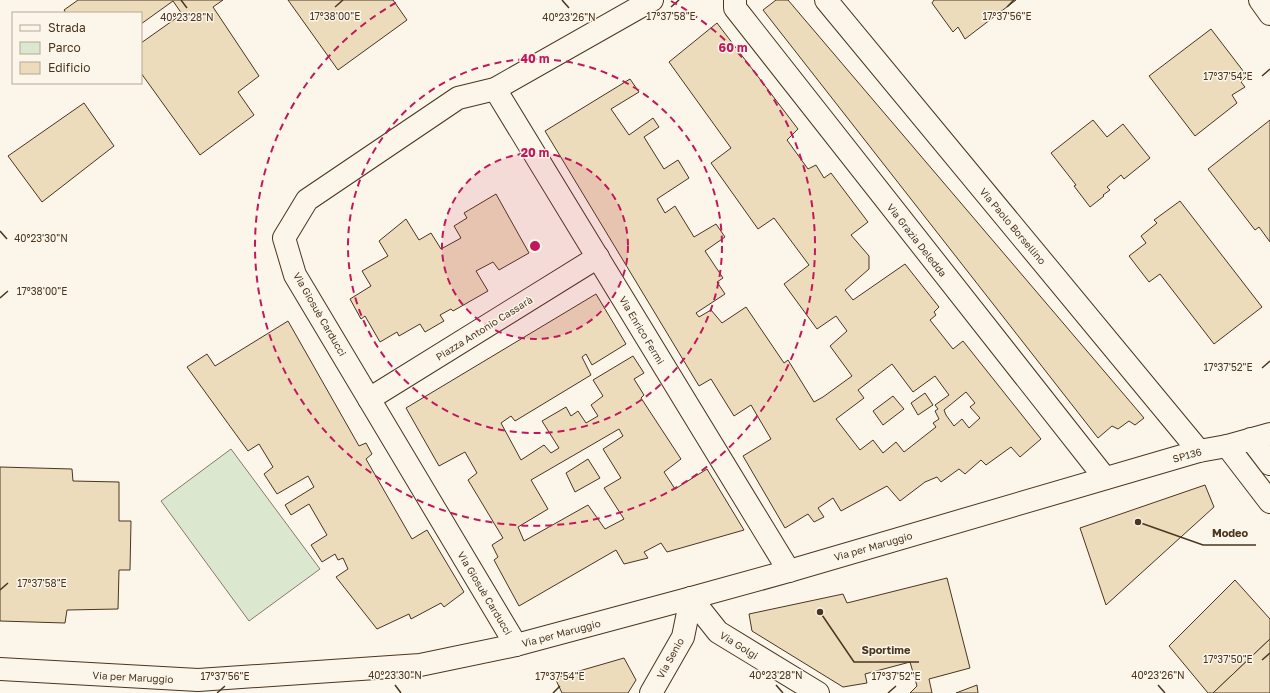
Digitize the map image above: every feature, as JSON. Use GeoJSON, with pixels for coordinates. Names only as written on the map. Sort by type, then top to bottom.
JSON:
{"type":"FeatureCollection","features":[{"type":"Feature","properties":{"kind":"street","name":"Via Giosuè Carducci"},"geometry":{"type":"LineString","coordinates":[[516,645],[295,275],[284,238],[307,200],[458,98],[495,89],[652,0]]}},
{"type":"Feature","properties":{"kind":"street","name":"Via Grazia Deledda"},"geometry":{"type":"LineString","coordinates":[[735,0],[735,8],[1105,478]]}},
{"type":"Feature","properties":{"kind":"street","name":"Via Paolo Borsellino"},"geometry":{"type":"LineString","coordinates":[[826,0],[1199,451]]}},
{"type":"Feature","properties":{"kind":"street"},"geometry":{"type":"LineString","coordinates":[[1260,0],[1270,14]]}},
{"type":"Feature","properties":{"kind":"street","name":"Via Enrico Fermi"},"geometry":{"type":"LineString","coordinates":[[495,89],[789,571]]}},
{"type":"Feature","properties":{"kind":"street","name":"Piazza Antonio Cassarà"},"geometry":{"type":"LineString","coordinates":[[369,399],[598,257]]}},
{"type":"Feature","properties":{"kind":"street","name":"SP136"},"geometry":{"type":"LineString","coordinates":[[1105,478],[1199,451],[1227,446],[1260,437]]}},
{"type":"Feature","properties":{"kind":"street"},"geometry":{"type":"LineString","coordinates":[[1260,437],[1270,464]]}},
{"type":"Feature","properties":{"kind":"street"},"geometry":{"type":"LineString","coordinates":[[1227,446],[1270,502]]}},
{"type":"Feature","properties":{"kind":"street","name":"Via per Maruggio"},"geometry":{"type":"LineString","coordinates":[[0,669],[198,680],[420,666],[516,645],[691,598],[789,571],[1105,478]]}},
{"type":"Feature","properties":{"kind":"street","name":"Via Senio"},"geometry":{"type":"LineString","coordinates":[[651,693],[683,637],[691,598]]}},
{"type":"Feature","properties":{"kind":"street","name":"Via Golgi"},"geometry":{"type":"LineString","coordinates":[[691,598],[718,632],[818,693]]}},
{"type":"Feature","properties":{"kind":"green space"},"geometry":{"type":"Polygon","coordinates":[[[231,449],[320,569],[249,621],[161,501],[231,449]]]}},
{"type":"Feature","properties":{"kind":"building"},"geometry":{"type":"Polygon","coordinates":[[[78,0],[223,0],[213,7],[259,76],[238,92],[254,115],[200,155],[142,74],[142,42],[182,14],[173,1],[142,23],[142,12],[65,12],[64,10],[78,0]]]}},
{"type":"Feature","properties":{"kind":"building"},"geometry":{"type":"Polygon","coordinates":[[[288,0],[393,0],[407,20],[338,70],[288,0]]]}},
{"type":"Feature","properties":{"kind":"building"},"geometry":{"type":"Polygon","coordinates":[[[776,0],[788,0],[1144,418],[1135,425],[1129,421],[1118,429],[1112,426],[1098,438],[763,10],[776,0]]]}},
{"type":"Feature","properties":{"kind":"building"},"geometry":{"type":"Polygon","coordinates":[[[934,0],[1016,0],[965,39],[958,27],[953,32],[932,3],[934,0]]]}},
{"type":"Feature","properties":{"kind":"building"},"geometry":{"type":"Polygon","coordinates":[[[717,23],[798,129],[787,140],[808,169],[816,165],[824,178],[831,173],[868,222],[851,235],[869,256],[869,269],[845,290],[853,300],[905,264],[939,307],[934,312],[936,315],[930,320],[953,349],[963,341],[1041,439],[1020,457],[1011,447],[986,465],[981,460],[965,474],[959,469],[941,482],[937,477],[925,482],[900,501],[887,486],[841,511],[833,498],[818,508],[824,517],[814,522],[808,514],[785,528],[743,456],[771,439],[751,405],[734,416],[711,379],[699,386],[545,131],[630,79],[639,92],[611,109],[629,135],[653,118],[659,127],[644,137],[664,169],[678,160],[689,178],[657,199],[665,213],[675,206],[694,237],[716,224],[725,237],[705,251],[723,278],[717,282],[725,294],[696,313],[699,317],[711,310],[722,323],[746,307],[784,363],[788,360],[814,402],[823,397],[852,376],[830,346],[847,331],[836,316],[817,329],[784,284],[809,265],[774,218],[758,229],[711,163],[731,148],[669,62],[717,23]],[[892,364],[858,390],[864,398],[836,419],[860,450],[873,440],[883,453],[896,442],[904,452],[936,427],[933,423],[939,419],[935,411],[938,409],[935,405],[949,395],[935,376],[913,392],[892,364]],[[966,392],[944,410],[954,426],[962,419],[969,428],[980,418],[970,407],[975,403],[966,392]]]}},
{"type":"Feature","properties":{"kind":"building"},"geometry":{"type":"Polygon","coordinates":[[[1211,29],[1247,76],[1241,82],[1245,87],[1232,95],[1237,103],[1195,136],[1149,76],[1211,29]]]}},
{"type":"Feature","properties":{"kind":"building"},"geometry":{"type":"Polygon","coordinates":[[[84,103],[114,146],[42,202],[8,156],[84,103]]]}},
{"type":"Feature","properties":{"kind":"building"},"geometry":{"type":"Polygon","coordinates":[[[1093,120],[1107,137],[1123,124],[1150,158],[1124,179],[1121,175],[1107,187],[1110,190],[1090,207],[1074,186],[1076,185],[1051,153],[1093,120]]]}},
{"type":"Feature","properties":{"kind":"building"},"geometry":{"type":"Polygon","coordinates":[[[1270,120],[1270,242],[1259,227],[1255,230],[1208,169],[1270,120]]]}},
{"type":"Feature","properties":{"kind":"building"},"geometry":{"type":"Polygon","coordinates":[[[496,194],[529,253],[499,270],[493,262],[476,271],[488,291],[453,311],[451,309],[440,315],[444,321],[425,332],[420,324],[399,336],[397,332],[380,342],[365,316],[361,319],[350,299],[371,286],[362,271],[388,256],[379,241],[406,219],[419,240],[431,233],[441,249],[461,238],[454,226],[467,218],[464,213],[496,194]]]}},
{"type":"Feature","properties":{"kind":"building"},"geometry":{"type":"Polygon","coordinates":[[[1180,201],[1262,307],[1214,344],[1160,274],[1149,282],[1129,256],[1146,243],[1141,236],[1157,223],[1154,220],[1180,201]]]}},
{"type":"Feature","properties":{"kind":"building"},"geometry":{"type":"Polygon","coordinates":[[[596,294],[626,344],[592,365],[586,354],[582,357],[591,375],[515,421],[511,416],[501,423],[521,460],[544,445],[551,453],[559,448],[542,421],[566,407],[571,416],[578,411],[586,423],[598,416],[591,405],[603,396],[593,380],[633,356],[644,373],[634,379],[644,395],[641,398],[681,459],[664,472],[675,489],[707,469],[744,530],[667,552],[661,543],[644,552],[648,558],[624,564],[616,550],[519,606],[494,560],[498,557],[492,545],[503,538],[468,480],[477,473],[465,452],[439,466],[406,408],[596,294]],[[619,429],[531,480],[548,509],[518,527],[524,541],[588,505],[605,529],[624,519],[604,488],[621,478],[603,449],[623,436],[619,429]]]}},
{"type":"Feature","properties":{"kind":"building"},"geometry":{"type":"Polygon","coordinates":[[[288,321],[359,446],[366,443],[372,454],[366,459],[412,539],[427,530],[464,592],[444,607],[441,603],[411,619],[409,614],[377,629],[336,577],[348,569],[343,558],[338,560],[335,554],[322,562],[311,545],[327,535],[309,504],[291,515],[285,505],[314,487],[308,476],[277,494],[264,474],[273,467],[259,444],[248,451],[187,367],[207,354],[215,366],[288,321]]]}},
{"type":"Feature","properties":{"kind":"building"},"geometry":{"type":"Polygon","coordinates":[[[925,393],[933,405],[918,415],[911,403],[925,393]]]}},
{"type":"Feature","properties":{"kind":"building"},"geometry":{"type":"Polygon","coordinates":[[[893,396],[904,409],[883,425],[873,411],[893,396]]]}},
{"type":"Feature","properties":{"kind":"building"},"geometry":{"type":"Polygon","coordinates":[[[588,459],[600,478],[575,492],[566,473],[588,459]]]}},
{"type":"Feature","properties":{"kind":"building"},"geometry":{"type":"Polygon","coordinates":[[[0,467],[72,469],[73,481],[119,482],[119,521],[131,521],[130,570],[119,570],[118,609],[67,610],[65,623],[0,621],[0,467]]]}},
{"type":"Feature","properties":{"kind":"building"},"geometry":{"type":"Polygon","coordinates":[[[1205,485],[1214,507],[1106,605],[1080,528],[1205,485]]]}},
{"type":"Feature","properties":{"kind":"building"},"geometry":{"type":"Polygon","coordinates":[[[947,578],[970,668],[929,679],[932,693],[910,693],[917,686],[910,662],[865,674],[867,683],[843,687],[752,631],[749,614],[843,594],[847,603],[947,578]]]}},
{"type":"Feature","properties":{"kind":"building"},"geometry":{"type":"Polygon","coordinates":[[[1235,580],[1270,619],[1270,639],[1213,693],[1208,693],[1169,646],[1235,580]]]}},
{"type":"Feature","properties":{"kind":"building"},"geometry":{"type":"Polygon","coordinates":[[[1270,639],[1270,693],[1213,693],[1270,639]]]}},
{"type":"Feature","properties":{"kind":"building"},"geometry":{"type":"Polygon","coordinates":[[[624,658],[636,680],[628,693],[562,693],[555,678],[624,658]]]}},
{"type":"Feature","properties":{"kind":"building"},"geometry":{"type":"Polygon","coordinates":[[[977,685],[978,693],[956,693],[977,685]]]}},
{"type":"Feature","properties":{"kind":"place","name":"Modeo"},"geometry":{"type":"Point","coordinates":[1138,522]}},
{"type":"Feature","properties":{"kind":"place","name":"Sportime"},"geometry":{"type":"Point","coordinates":[820,612]}}]}
